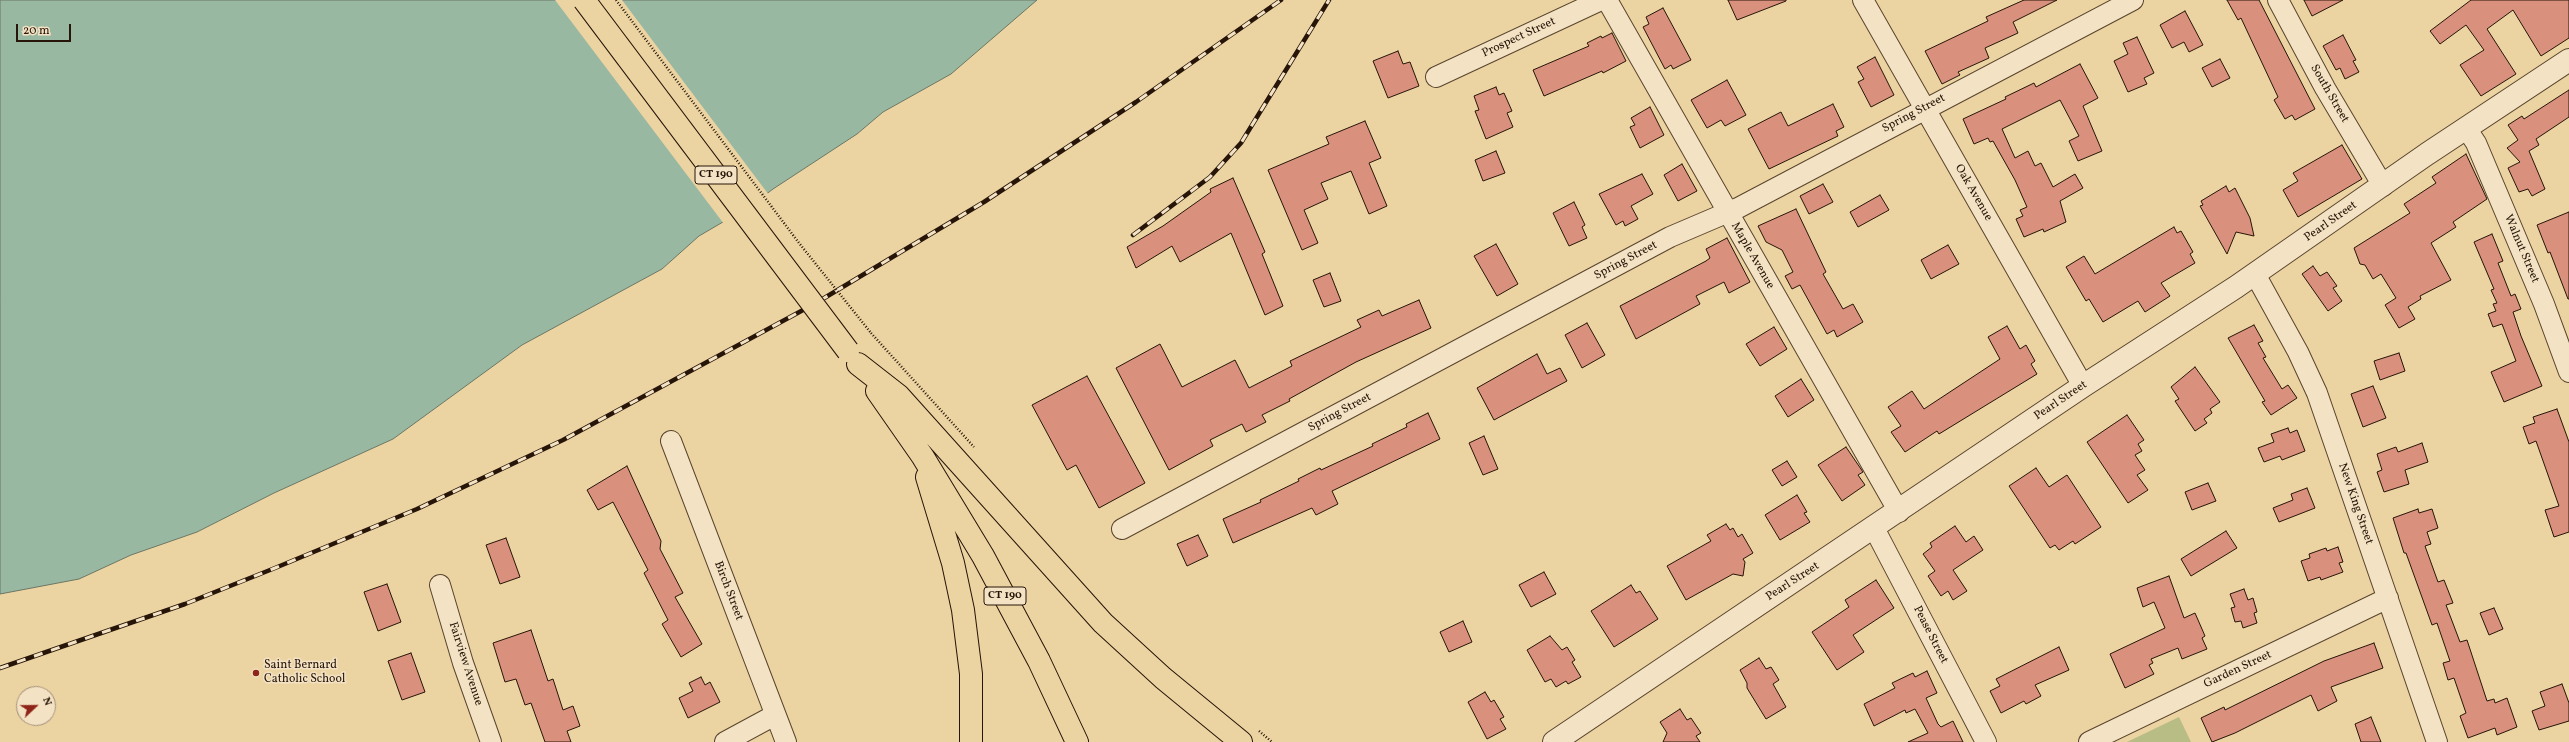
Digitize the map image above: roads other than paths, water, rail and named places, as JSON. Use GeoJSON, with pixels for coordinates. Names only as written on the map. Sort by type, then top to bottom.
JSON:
{"type":"FeatureCollection","features":[{"type":"Feature","properties":{"kind":"main road","name":"CT 190"},"geometry":{"type":"LineString","coordinates":[[584,0],[853,358],[923,457],[983,556],[1012,609],[1077,742]]}},
{"type":"Feature","properties":{"kind":"main road"},"geometry":{"type":"LineString","coordinates":[[853,358],[899,396],[1103,623],[1163,678],[1247,734]]}},
{"type":"Feature","properties":{"kind":"main road"},"geometry":{"type":"LineString","coordinates":[[923,457],[953,562],[963,610],[971,674],[971,742]]}},
{"type":"Feature","properties":{"kind":"street","name":"Prospect Street"},"geometry":{"type":"LineString","coordinates":[[1436,77],[1601,0]]}},
{"type":"Feature","properties":{"kind":"street","name":"Maple Avenue"},"geometry":{"type":"LineString","coordinates":[[1607,0],[1899,512]]}},
{"type":"Feature","properties":{"kind":"street","name":"Oak Avenue"},"geometry":{"type":"LineString","coordinates":[[1863,0],[2083,386]]}},
{"type":"Feature","properties":{"kind":"street","name":"Spring Street"},"geometry":{"type":"LineString","coordinates":[[1122,529],[1670,237],[1738,208],[1924,108],[2133,0]]}},
{"type":"Feature","properties":{"kind":"street","name":"South Street"},"geometry":{"type":"LineString","coordinates":[[2278,0],[2325,88],[2383,186]]}},
{"type":"Feature","properties":{"kind":"street","name":"Pearl Street"},"geometry":{"type":"LineString","coordinates":[[1554,742],[1899,512],[2083,386],[2255,274],[2466,128],[2569,60]]}},
{"type":"Feature","properties":{"kind":"street","name":"Walnut Street"},"geometry":{"type":"LineString","coordinates":[[2466,128],[2476,143],[2544,304],[2569,372]]}},
{"type":"Feature","properties":{"kind":"street","name":"New King Street"},"geometry":{"type":"LineString","coordinates":[[2255,274],[2298,352],[2317,394],[2438,742]]}},
{"type":"Feature","properties":{"kind":"street","name":"Birch Street"},"geometry":{"type":"LineString","coordinates":[[671,441],[786,742]]}},
{"type":"Feature","properties":{"kind":"street","name":"Pease Street"},"geometry":{"type":"LineString","coordinates":[[1874,528],[1986,742]]}},
{"type":"Feature","properties":{"kind":"street","name":"Fairview Avenue"},"geometry":{"type":"LineString","coordinates":[[440,585],[463,663],[491,742]]}},
{"type":"Feature","properties":{"kind":"street","name":"Garden Street"},"geometry":{"type":"LineString","coordinates":[[2089,742],[2388,598]]}},
{"type":"Feature","properties":{"kind":"street"},"geometry":{"type":"LineString","coordinates":[[725,742],[775,715]]}},
{"type":"Feature","properties":{"kind":"railway"},"geometry":{"type":"LineString","coordinates":[[0,668],[185,604],[275,568],[417,509],[563,440],[816,303],[984,202],[1136,102],[1281,0]]}},
{"type":"Feature","properties":{"kind":"railway"},"geometry":{"type":"LineString","coordinates":[[1133,235],[1210,177],[1241,143],[1329,0]]}},
{"type":"Feature","properties":{"kind":"place","name":"Saint Bernard Catholic School"},"geometry":{"type":"Point","coordinates":[256,673]}}]}
